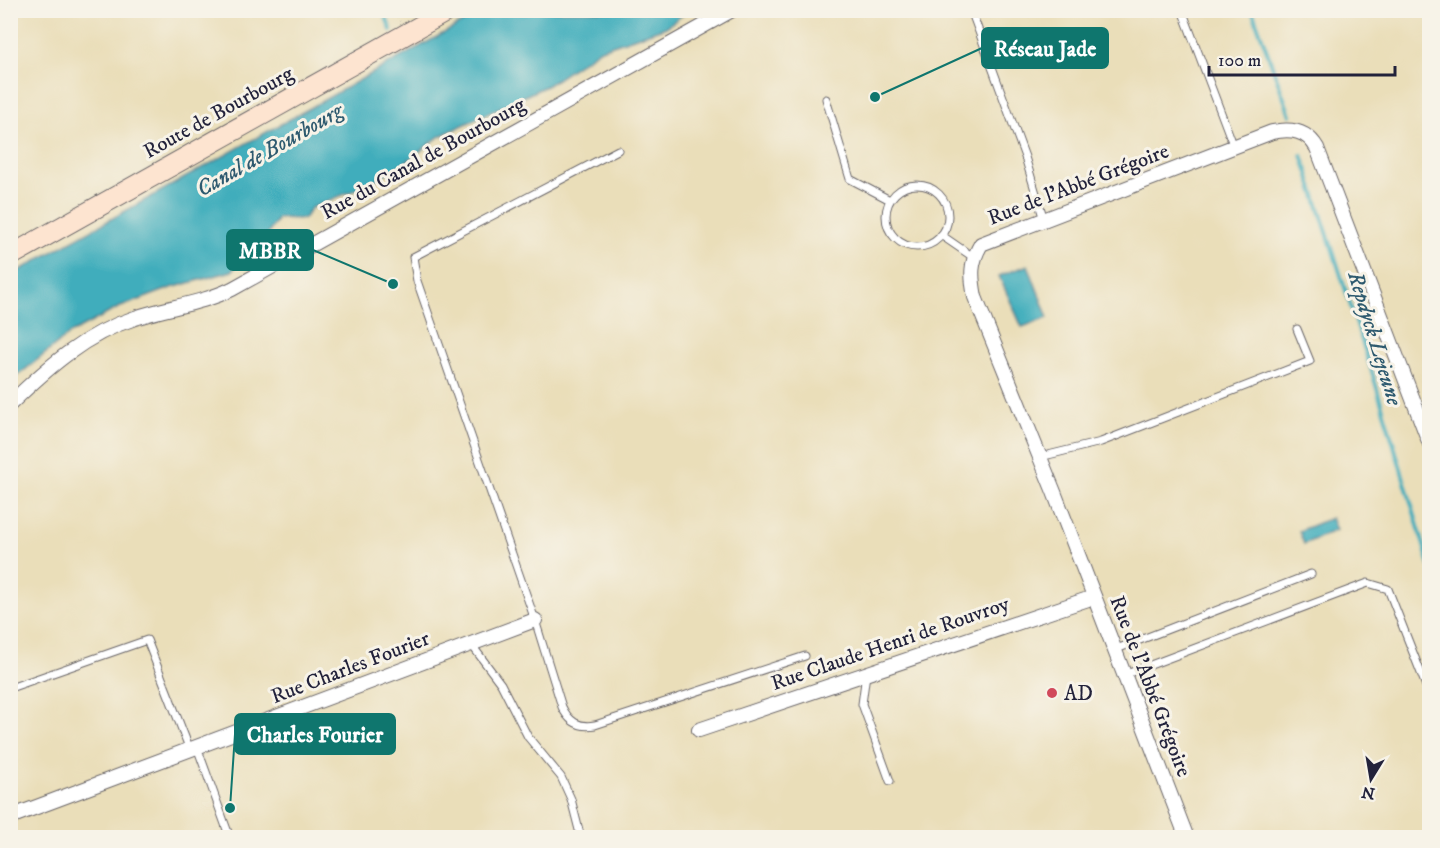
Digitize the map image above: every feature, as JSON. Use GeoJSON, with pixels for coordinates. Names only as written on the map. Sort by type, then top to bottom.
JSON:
{"type":"FeatureCollection","features":[{"type":"Feature","properties":{"kind":"main road","name":"Route de Bourbourg"},"geometry":{"type":"LineString","coordinates":[[10,256],[448,10]]}},
{"type":"Feature","properties":{"kind":"street","name":"Rue du Canal de Bourbourg"},"geometry":{"type":"LineString","coordinates":[[10,404],[54,362],[92,337],[124,321],[202,301],[232,289],[732,10]]}},
{"type":"Feature","properties":{"kind":"street","name":"Rue de l'Abbé Grégoire"},"geometry":{"type":"LineString","coordinates":[[1187,837],[1040,457],[975,297],[970,274],[974,257],[981,244],[1272,132],[1287,130],[1300,132],[1314,144],[1430,444]]}},
{"type":"Feature","properties":{"kind":"street","name":"Rue Claude Henri de Rouvroy"},"geometry":{"type":"LineString","coordinates":[[699,730],[1094,597]]}},
{"type":"Feature","properties":{"kind":"street","name":"Rue Charles Fourier"},"geometry":{"type":"LineString","coordinates":[[10,817],[535,620]]}},
{"type":"Feature","properties":{"kind":"lane"},"geometry":{"type":"LineString","coordinates":[[971,10],[1025,157],[1044,220]]}},
{"type":"Feature","properties":{"kind":"lane"},"geometry":{"type":"LineString","coordinates":[[1182,10],[1234,147]]}},
{"type":"Feature","properties":{"kind":"lane"},"geometry":{"type":"LineString","coordinates":[[826,99],[850,179],[890,200]]}},
{"type":"Feature","properties":{"kind":"lane"},"geometry":{"type":"LineString","coordinates":[[618,150],[413,257],[417,281],[535,620],[565,714],[573,722],[584,726],[805,656]]}},
{"type":"Feature","properties":{"kind":"lane"},"geometry":{"type":"LineString","coordinates":[[915,184],[935,190],[945,202],[946,227],[941,235],[926,246],[907,245],[899,241],[887,227],[886,208],[890,200],[896,192],[915,184]]}},
{"type":"Feature","properties":{"kind":"lane"},"geometry":{"type":"LineString","coordinates":[[941,235],[974,257]]}},
{"type":"Feature","properties":{"kind":"lane"},"geometry":{"type":"LineString","coordinates":[[1040,457],[1101,442],[1310,361],[1298,329]]}},
{"type":"Feature","properties":{"kind":"lane"},"geometry":{"type":"LineString","coordinates":[[1114,650],[1311,574]]}},
{"type":"Feature","properties":{"kind":"lane"},"geometry":{"type":"LineString","coordinates":[[1124,675],[1368,582],[1388,589],[1430,696]]}},
{"type":"Feature","properties":{"kind":"lane"},"geometry":{"type":"LineString","coordinates":[[10,688],[147,640],[230,837]]}},
{"type":"Feature","properties":{"kind":"lane"},"geometry":{"type":"LineString","coordinates":[[471,644],[501,684],[528,737],[561,777],[575,810],[581,837]]}},
{"type":"Feature","properties":{"kind":"lane"},"geometry":{"type":"LineString","coordinates":[[866,674],[862,704],[890,781]]}},
{"type":"Feature","properties":{"kind":"water","name":"Canal de Bourbourg"},"geometry":{"type":"Polygon","coordinates":[[[483,11],[688,11],[666,27],[601,49],[548,85],[440,136],[410,159],[367,185],[311,208],[304,219],[278,218],[264,240],[250,250],[232,271],[171,288],[118,308],[71,333],[11,381],[11,275],[483,11]]]}},
{"type":"Feature","properties":{"kind":"water"},"geometry":{"type":"Polygon","coordinates":[[[1028,265],[1048,318],[1022,327],[999,276],[1028,265]]]}},
{"type":"Feature","properties":{"kind":"water"},"geometry":{"type":"Polygon","coordinates":[[[1331,518],[1336,530],[1304,544],[1299,531],[1331,518]]]}},
{"type":"Feature","properties":{"kind":"waterway"},"geometry":{"type":"LineString","coordinates":[[383,10],[391,30]]}},
{"type":"Feature","properties":{"kind":"waterway","name":"Repdyck Lejeune"},"geometry":{"type":"LineString","coordinates":[[1252,10],[1290,115]]}},
{"type":"Feature","properties":{"kind":"waterway","name":"Repdyck Lejeune"},"geometry":{"type":"LineString","coordinates":[[1302,155],[1372,372],[1430,566]]}},
{"type":"Feature","properties":{"kind":"place","name":"Réseau Jade"},"geometry":{"type":"Point","coordinates":[875,97]}},
{"type":"Feature","properties":{"kind":"place","name":"MBBR"},"geometry":{"type":"Point","coordinates":[393,284]}},
{"type":"Feature","properties":{"kind":"place","name":"AD"},"geometry":{"type":"Point","coordinates":[1052,693]}},
{"type":"Feature","properties":{"kind":"place","name":"Charles Fourier"},"geometry":{"type":"Point","coordinates":[230,808]}}]}
